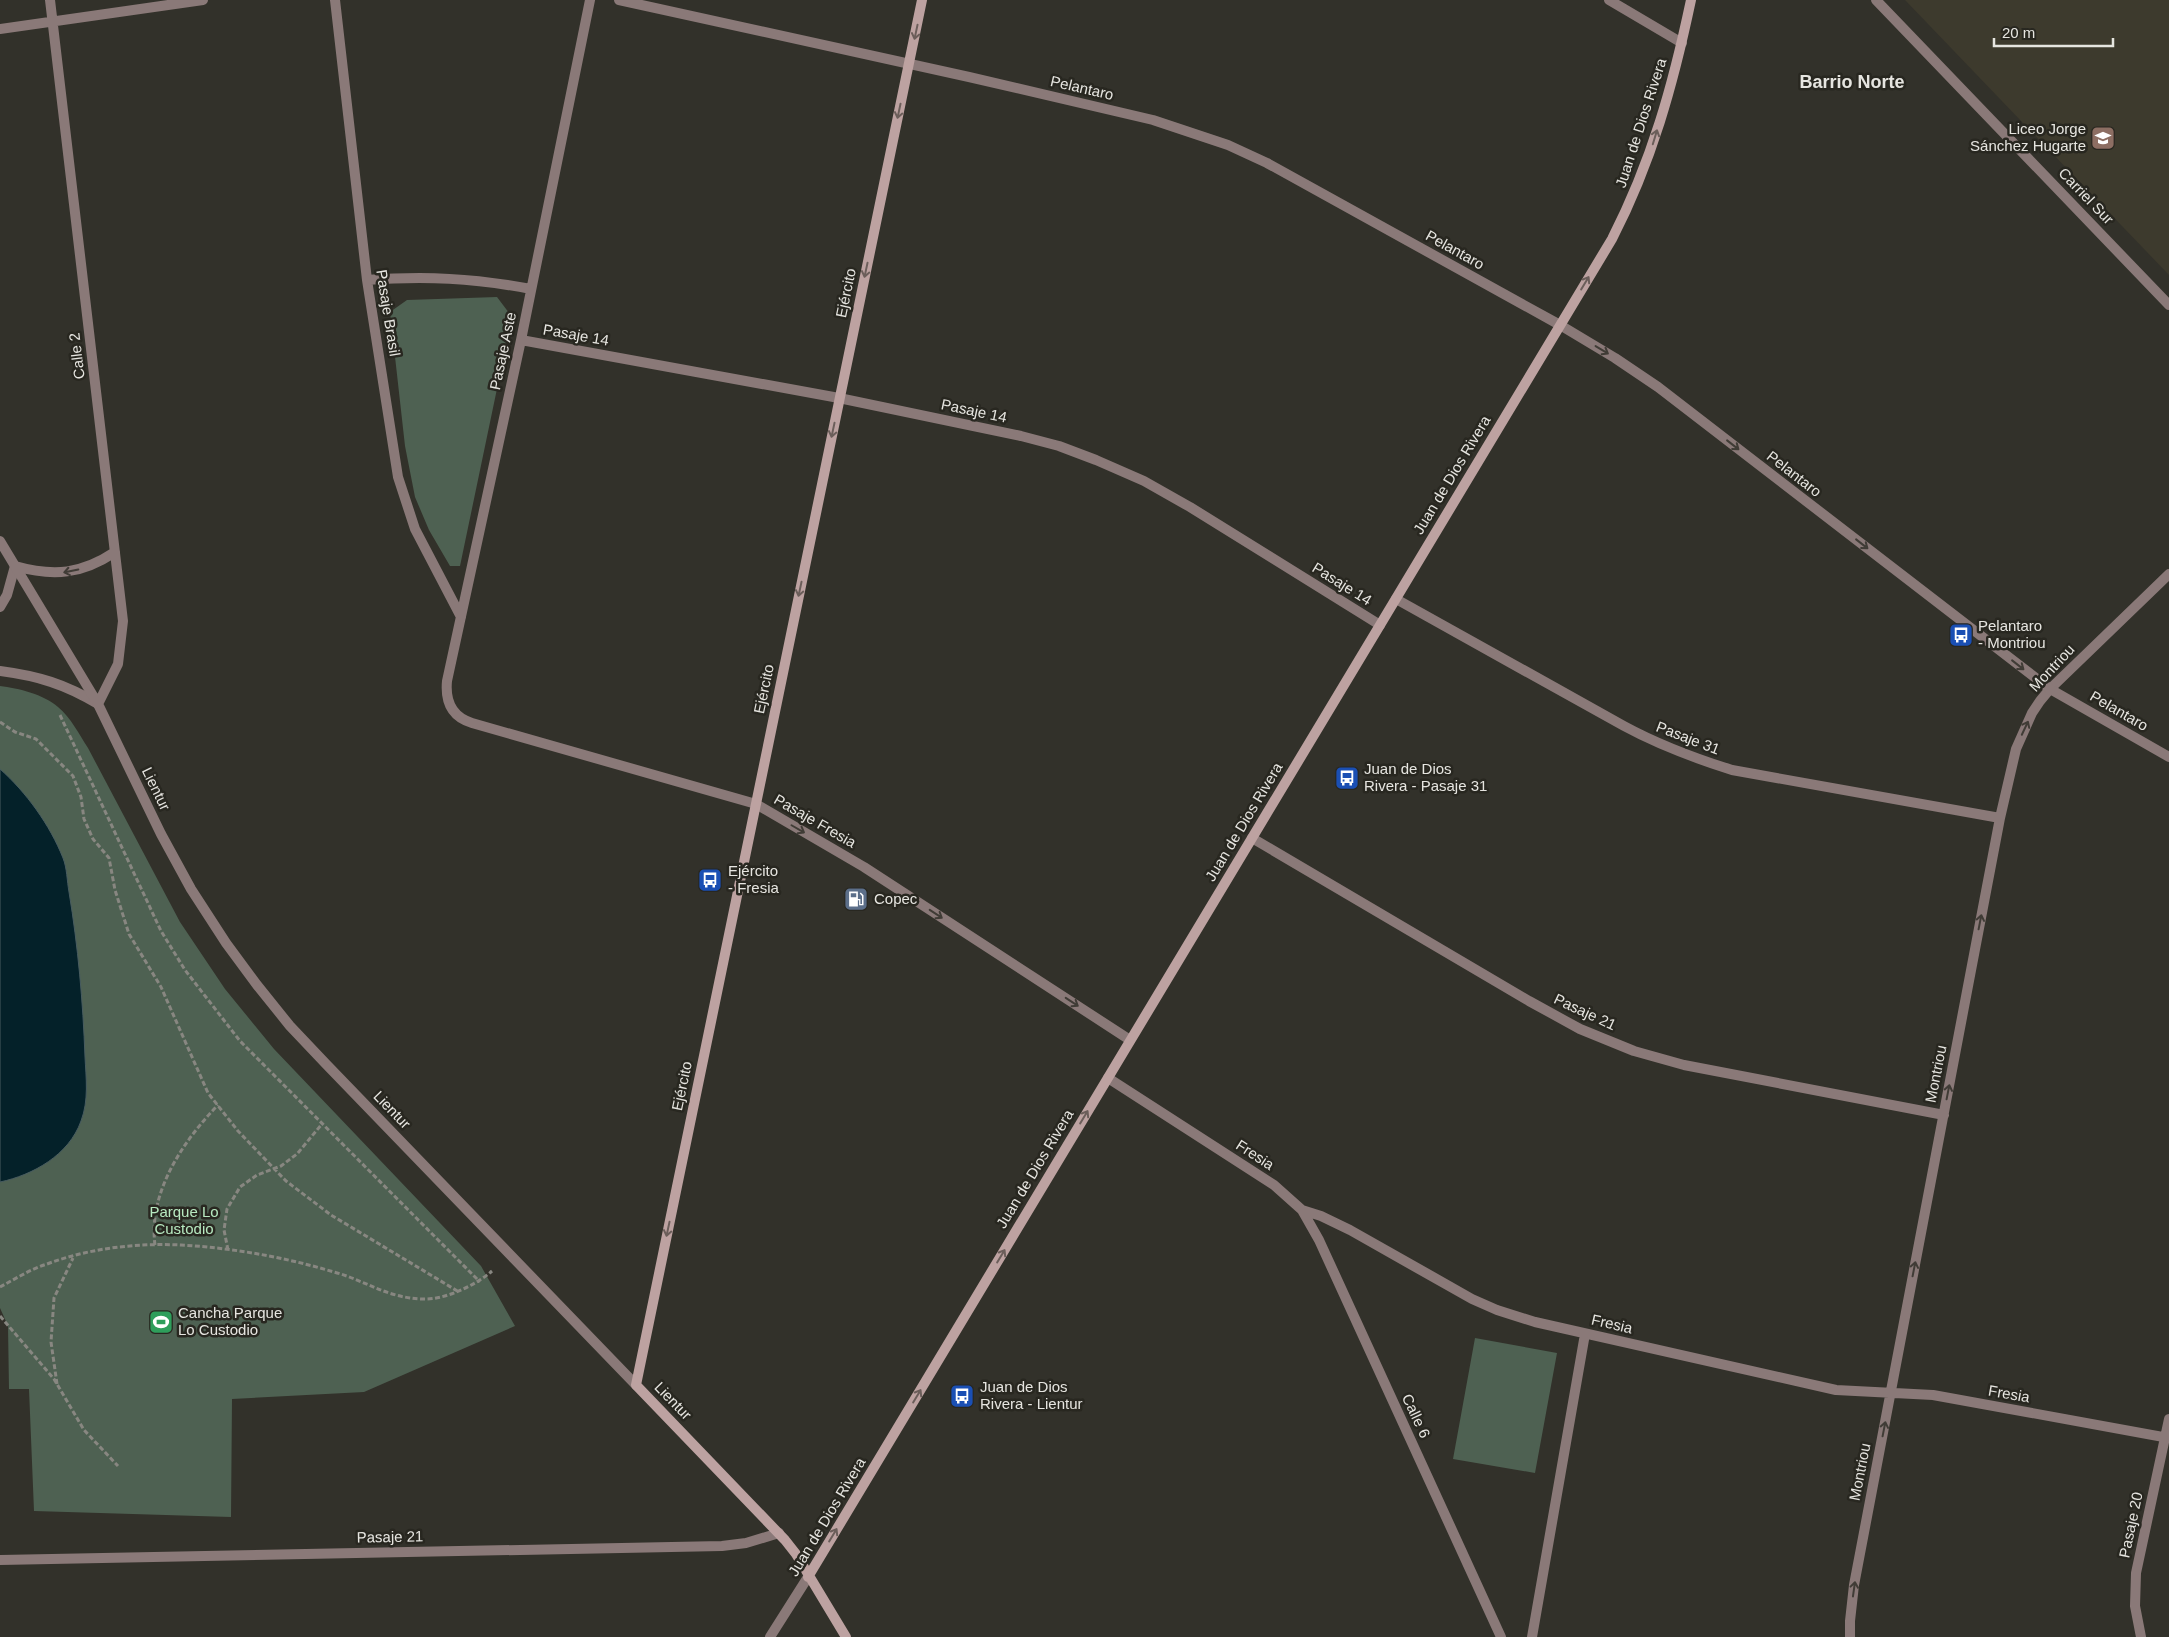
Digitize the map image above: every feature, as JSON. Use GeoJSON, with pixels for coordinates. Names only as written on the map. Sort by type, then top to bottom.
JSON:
{"type":"FeatureCollection","features":[{"type":"Feature","properties":{"kind":"main road","name":"Ejército"},"geometry":{"type":"LineString","coordinates":[[636,1385],[922,0]]}},
{"type":"Feature","properties":{"kind":"main road","name":"Juan de Dios Rivera"},"geometry":{"type":"LineString","coordinates":[[808,1577],[1612,239],[1633,196],[1649,156],[1682,43],[1691,0]]}},
{"type":"Feature","properties":{"kind":"main road","name":"Lientur"},"geometry":{"type":"LineString","coordinates":[[636,1385],[779,1533],[796,1554],[808,1577],[846,1637]]}},
{"type":"Feature","properties":{"kind":"street","name":"Calle 2"},"geometry":{"type":"LineString","coordinates":[[50,0],[123,621],[118,664],[98,704]]}},
{"type":"Feature","properties":{"kind":"street"},"geometry":{"type":"LineString","coordinates":[[0,29],[203,0]]}},
{"type":"Feature","properties":{"kind":"street","name":"Pasaje Brasil"},"geometry":{"type":"LineString","coordinates":[[335,0],[367,280],[400,484],[415,530],[461,617]]}},
{"type":"Feature","properties":{"kind":"street","name":"Pasaje Aste"},"geometry":{"type":"LineString","coordinates":[[450,708],[446,690],[532,289],[590,0]]}},
{"type":"Feature","properties":{"kind":"street","name":"Pelantaro"},"geometry":{"type":"LineString","coordinates":[[619,0],[1153,120],[1228,145],[1267,163],[1560,325],[1615,358],[1658,387],[2050,689],[2169,757]]}},
{"type":"Feature","properties":{"kind":"street"},"geometry":{"type":"LineString","coordinates":[[1609,0],[1682,43]]}},
{"type":"Feature","properties":{"kind":"street","name":"Carriel Sur"},"geometry":{"type":"LineString","coordinates":[[1876,0],[2169,305]]}},
{"type":"Feature","properties":{"kind":"street"},"geometry":{"type":"LineString","coordinates":[[367,280],[417,276],[467,279],[532,289]]}},
{"type":"Feature","properties":{"kind":"street","name":"Pasaje 14"},"geometry":{"type":"LineString","coordinates":[[521,340],[839,398],[1022,436],[1059,446],[1144,481],[1190,507],[1380,625]]}},
{"type":"Feature","properties":{"kind":"street","name":"Lientur"},"geometry":{"type":"LineString","coordinates":[[0,541],[98,704],[161,834],[191,889],[226,943],[257,985],[308,1045],[636,1385]]}},
{"type":"Feature","properties":{"kind":"street"},"geometry":{"type":"LineString","coordinates":[[0,607],[6,595],[15,566],[38,572],[60,573],[100,562],[115,552]]}},
{"type":"Feature","properties":{"kind":"street","name":"Montriou"},"geometry":{"type":"LineString","coordinates":[[1850,1637],[1854,1585],[2000,818],[2016,749],[2032,713],[2050,689],[2169,574]]}},
{"type":"Feature","properties":{"kind":"street","name":"Pasaje 31"},"geometry":{"type":"LineString","coordinates":[[1396,599],[1657,744],[1692,758],[1740,771],[2000,818]]}},
{"type":"Feature","properties":{"kind":"street"},"geometry":{"type":"LineString","coordinates":[[0,671],[35,676],[54,682],[77,691],[98,704]]}},
{"type":"Feature","properties":{"kind":"street","name":"Pasaje Fresia"},"geometry":{"type":"LineString","coordinates":[[450,708],[464,720],[472,723],[756,804],[864,866],[1130,1040]]}},
{"type":"Feature","properties":{"kind":"street","name":"Pasaje 21"},"geometry":{"type":"LineString","coordinates":[[1252,838],[1529,1001],[1580,1029],[1616,1044],[1684,1065],[1944,1115]]}},
{"type":"Feature","properties":{"kind":"street","name":"Fresia"},"geometry":{"type":"LineString","coordinates":[[1108,1078],[1274,1185],[1302,1210],[1321,1216],[1350,1230],[1448,1286],[1497,1310],[1535,1322],[1585,1334],[1836,1390],[1932,1395],[2167,1438]]}},
{"type":"Feature","properties":{"kind":"street","name":"Calle 6"},"geometry":{"type":"LineString","coordinates":[[1302,1210],[1319,1240],[1501,1637]]}},
{"type":"Feature","properties":{"kind":"street"},"geometry":{"type":"LineString","coordinates":[[1532,1637],[1585,1334]]}},
{"type":"Feature","properties":{"kind":"street","name":"Pasaje 20"},"geometry":{"type":"LineString","coordinates":[[2141,1637],[2135,1606],[2136,1573],[2167,1438],[2169,1420]]}},
{"type":"Feature","properties":{"kind":"street","name":"Pasaje 21"},"geometry":{"type":"LineString","coordinates":[[0,1560],[722,1546],[746,1543],[779,1533]]}},
{"type":"Feature","properties":{"kind":"street","name":"Juan de Dios Rivera"},"geometry":{"type":"LineString","coordinates":[[770,1637],[808,1577]]}},
{"type":"Feature","properties":{"kind":"path"},"geometry":{"type":"LineString","coordinates":[[0,722],[15,732],[36,740],[73,776],[81,797],[84,819],[94,839],[109,858],[115,890],[129,934],[161,987],[208,1092],[238,1132],[286,1181],[330,1215],[458,1292]]}},
{"type":"Feature","properties":{"kind":"path"},"geometry":{"type":"LineString","coordinates":[[155,1245],[153,1232],[158,1204],[167,1179],[187,1141],[218,1105]]}},
{"type":"Feature","properties":{"kind":"path"},"geometry":{"type":"LineString","coordinates":[[228,1250],[224,1230],[227,1209],[240,1187],[257,1175],[282,1166],[296,1154],[322,1124]]}},
{"type":"Feature","properties":{"kind":"path"},"geometry":{"type":"LineString","coordinates":[[0,1287],[47,1264],[119,1245],[181,1245],[257,1253],[335,1272],[395,1297],[426,1300],[458,1292],[480,1282]]}},
{"type":"Feature","properties":{"kind":"path"},"geometry":{"type":"LineString","coordinates":[[58,1387],[51,1342],[54,1298],[73,1257]]}},
{"type":"Feature","properties":{"kind":"path"},"geometry":{"type":"LineString","coordinates":[[0,1316],[54,1379],[84,1430],[118,1466]]}},
{"type":"Feature","properties":{"kind":"shaded area","name":"Liceo Jorge Sánchez Hugarte"},"geometry":{"type":"Polygon","coordinates":[[[1905,0],[2169,0],[2169,275],[1905,0]]]}},
{"type":"Feature","properties":{"kind":"green space"},"geometry":{"type":"Polygon","coordinates":[[[497,297],[512,317],[460,566],[450,566],[429,530],[415,497],[405,446],[390,312],[407,300],[497,297]]]}},
{"type":"Feature","properties":{"kind":"green space","name":"Parque Lo Custodio"},"geometry":{"type":"Polygon","coordinates":[[[0,686],[23,690],[46,699],[67,716],[88,748],[180,922],[225,989],[274,1049],[481,1266],[515,1326],[364,1392],[232,1399],[231,1517],[34,1511],[29,1389],[9,1389],[8,1326],[0,1308],[0,686]]]}},
{"type":"Feature","properties":{"kind":"green space"},"geometry":{"type":"Polygon","coordinates":[[[1475,1338],[1557,1353],[1535,1473],[1453,1459],[1475,1338]]]}},
{"type":"Feature","properties":{"kind":"water"},"geometry":{"type":"Polygon","coordinates":[[[0,769],[19,788],[44,821],[58,846],[64,862],[80,974],[86,1089],[84,1113],[68,1144],[37,1169],[0,1182],[0,769]]]}},
{"type":"Feature","properties":{"kind":"place","name":"Liceo Jorge Sánchez Hugarte"},"geometry":{"type":"Point","coordinates":[2103,138]}},
{"type":"Feature","properties":{"kind":"place","name":"Pelantaro - Montriou"},"geometry":{"type":"Point","coordinates":[1961,635]}},
{"type":"Feature","properties":{"kind":"place","name":"Juan de Dios Rivera - Pasaje 31"},"geometry":{"type":"Point","coordinates":[1347,778]}},
{"type":"Feature","properties":{"kind":"place","name":"Ejército - Fresia"},"geometry":{"type":"Point","coordinates":[710,880]}},
{"type":"Feature","properties":{"kind":"place","name":"Copec"},"geometry":{"type":"Point","coordinates":[856,899]}},
{"type":"Feature","properties":{"kind":"place","name":"Cancha Parque Lo Custodio"},"geometry":{"type":"Point","coordinates":[161,1322]}},
{"type":"Feature","properties":{"kind":"place","name":"Juan de Dios Rivera - Lientur"},"geometry":{"type":"Point","coordinates":[962,1396]}},
{"type":"Feature","properties":{"kind":"district","name":"Barrio Norte"},"geometry":{"type":"Point","coordinates":[1852,82]}}]}
